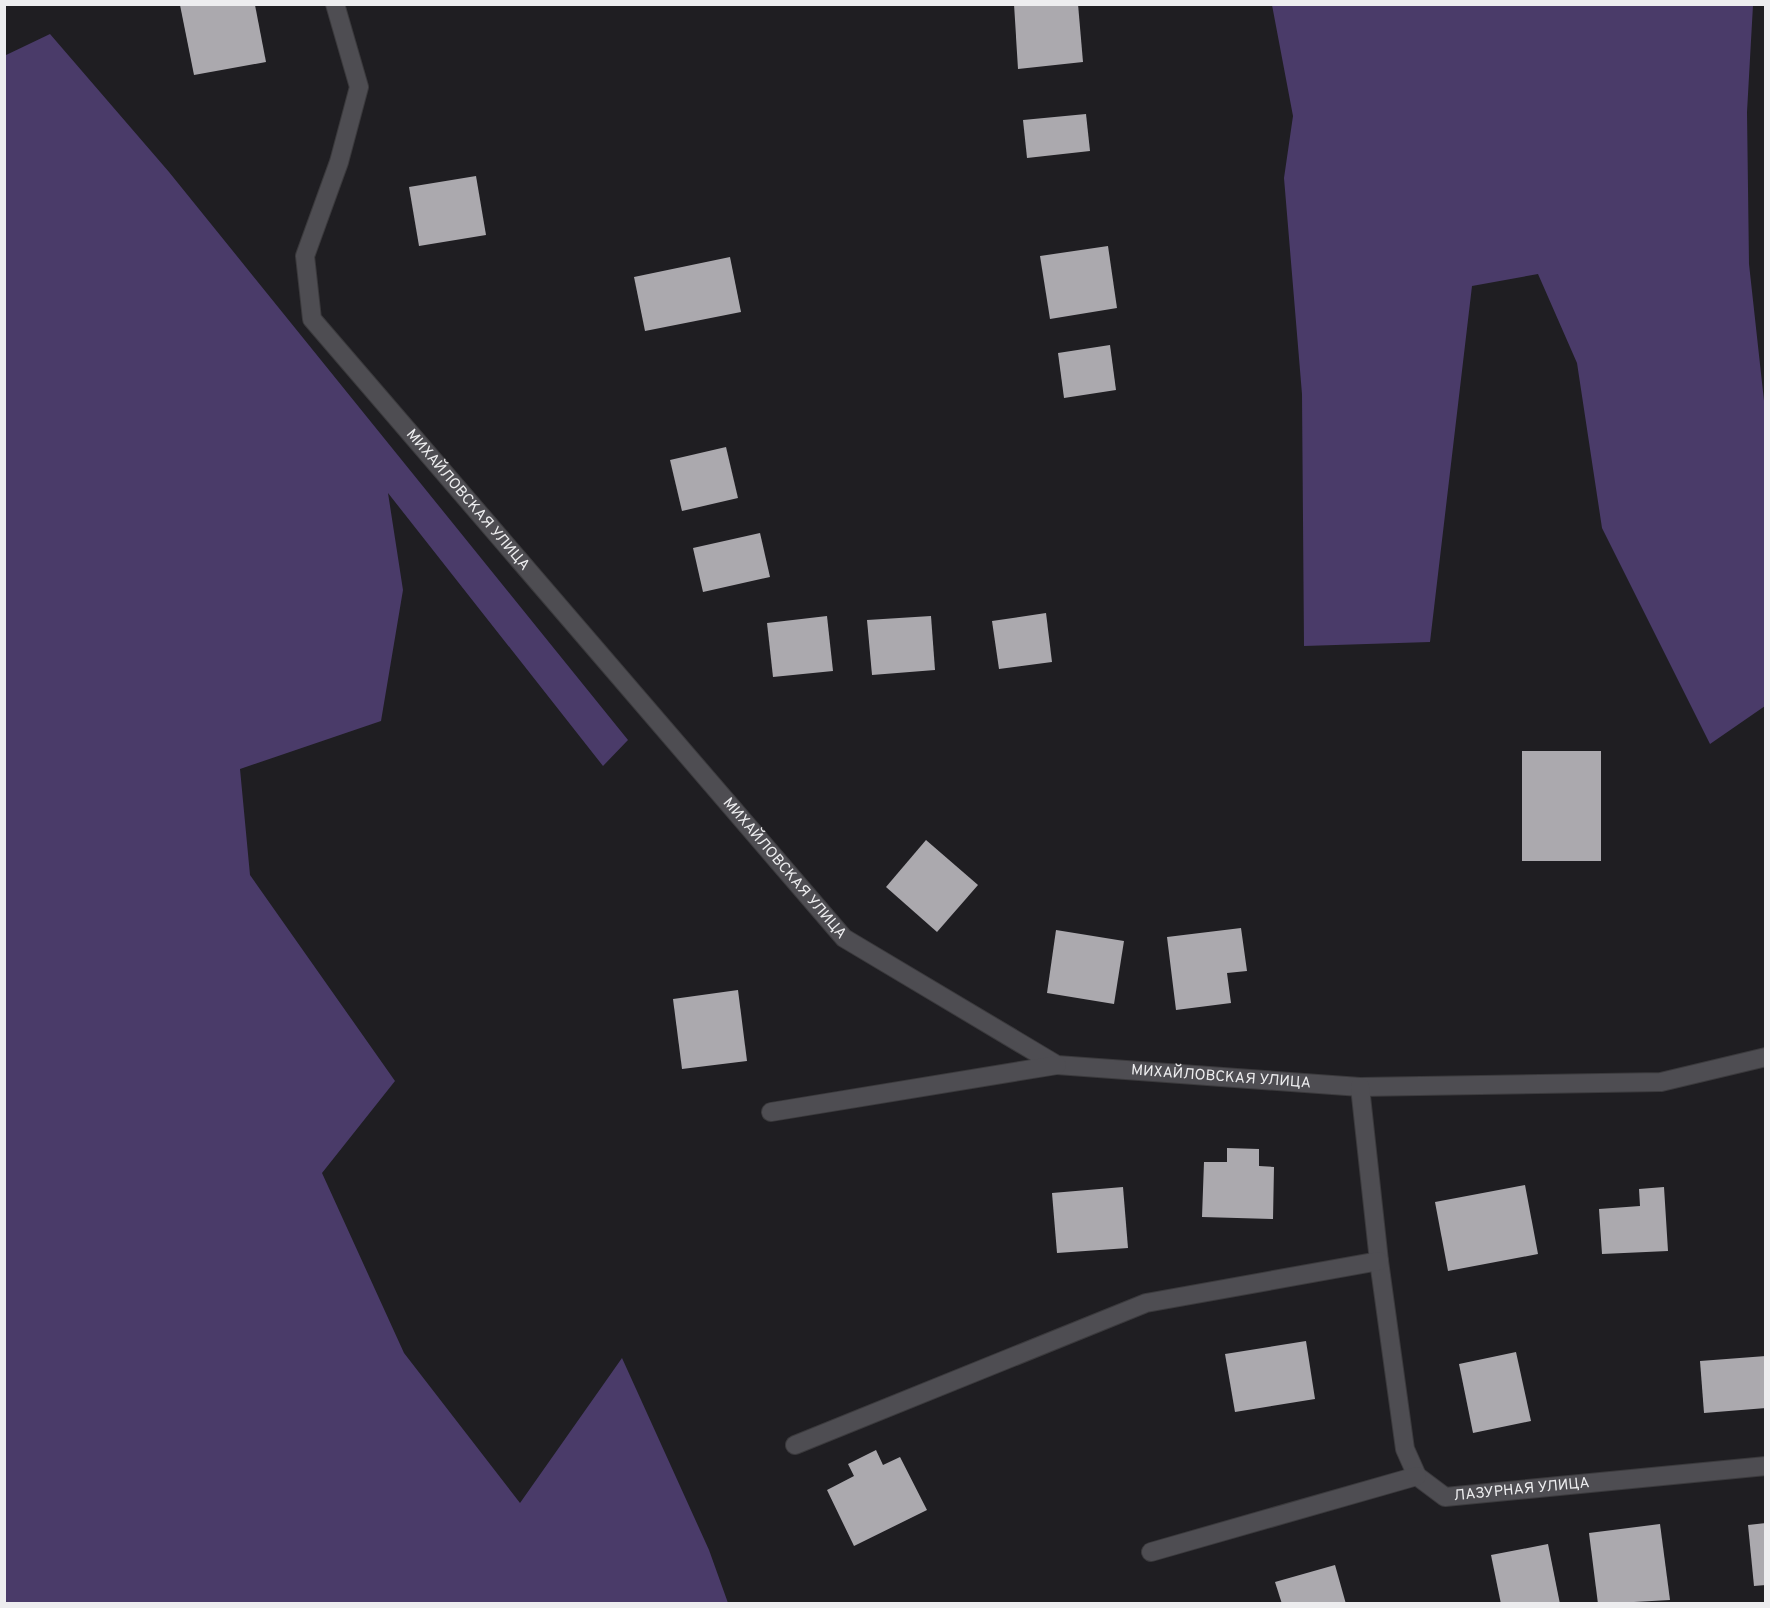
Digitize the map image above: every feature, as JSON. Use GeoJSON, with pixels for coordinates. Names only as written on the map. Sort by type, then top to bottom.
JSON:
{"type":"FeatureCollection","features":[{"type":"Feature","properties":{"kind":"street","name":"МИХАЙЛОВСКАЯ УЛИЦА"},"geometry":{"type":"LineString","coordinates":[[335,4],[359,87],[339,162],[305,256],[312,319],[844,938],[1057,1065],[1360,1087],[1660,1082],[1766,1057]]}},
{"type":"Feature","properties":{"kind":"street"},"geometry":{"type":"LineString","coordinates":[[771,1112],[1057,1065]]}},
{"type":"Feature","properties":{"kind":"street"},"geometry":{"type":"LineString","coordinates":[[1150,1552],[1417,1476],[1405,1449],[1379,1261],[1360,1087]]}},
{"type":"Feature","properties":{"kind":"street"},"geometry":{"type":"LineString","coordinates":[[795,1445],[1146,1303],[1379,1261]]}},
{"type":"Feature","properties":{"kind":"street","name":"ЛАЗУРНАЯ УЛИЦА"},"geometry":{"type":"LineString","coordinates":[[1417,1476],[1445,1497],[1766,1466]]}},
{"type":"Feature","properties":{"kind":"shaded area"},"geometry":{"type":"Polygon","coordinates":[[[1272,5],[1753,5],[1747,112],[1749,264],[1766,419],[1765,706],[1710,744],[1602,528],[1577,363],[1538,274],[1472,286],[1430,642],[1304,646],[1302,394],[1284,178],[1293,116],[1272,5]]]}},
{"type":"Feature","properties":{"kind":"shaded area"},"geometry":{"type":"Polygon","coordinates":[[[50,34],[169,172],[628,740],[603,766],[388,493],[403,590],[381,721],[240,769],[250,875],[395,1081],[322,1173],[404,1353],[520,1503],[622,1358],[709,1550],[728,1603],[5,1603],[4,56],[50,34]]]}},
{"type":"Feature","properties":{"kind":"building"},"geometry":{"type":"Polygon","coordinates":[[[1014,4],[1078,4],[1083,62],[1018,69],[1014,4]]]}},
{"type":"Feature","properties":{"kind":"building"},"geometry":{"type":"Polygon","coordinates":[[[180,5],[255,5],[266,62],[194,75],[180,5]]]}},
{"type":"Feature","properties":{"kind":"building"},"geometry":{"type":"Polygon","coordinates":[[[1086,114],[1090,151],[1027,158],[1023,120],[1086,114]]]}},
{"type":"Feature","properties":{"kind":"building"},"geometry":{"type":"Polygon","coordinates":[[[476,176],[486,235],[419,246],[409,187],[476,176]]]}},
{"type":"Feature","properties":{"kind":"building"},"geometry":{"type":"Polygon","coordinates":[[[1108,246],[1117,308],[1050,319],[1040,256],[1108,246]]]}},
{"type":"Feature","properties":{"kind":"building"},"geometry":{"type":"Polygon","coordinates":[[[730,257],[741,312],[645,331],[634,277],[730,257]]]}},
{"type":"Feature","properties":{"kind":"building"},"geometry":{"type":"Polygon","coordinates":[[[1110,345],[1116,390],[1064,398],[1058,353],[1110,345]]]}},
{"type":"Feature","properties":{"kind":"building"},"geometry":{"type":"Polygon","coordinates":[[[726,447],[738,498],[682,511],[670,460],[726,447]]]}},
{"type":"Feature","properties":{"kind":"building"},"geometry":{"type":"Polygon","coordinates":[[[760,533],[770,577],[703,592],[693,548],[760,533]]]}},
{"type":"Feature","properties":{"kind":"building"},"geometry":{"type":"Polygon","coordinates":[[[1046,613],[1052,662],[999,669],[992,621],[1046,613]]]}},
{"type":"Feature","properties":{"kind":"building"},"geometry":{"type":"Polygon","coordinates":[[[827,616],[833,671],[773,677],[767,623],[827,616]]]}},
{"type":"Feature","properties":{"kind":"building"},"geometry":{"type":"Polygon","coordinates":[[[931,616],[935,670],[872,675],[867,620],[931,616]]]}},
{"type":"Feature","properties":{"kind":"building"},"geometry":{"type":"Polygon","coordinates":[[[1522,751],[1601,751],[1601,861],[1522,861],[1522,751]]]}},
{"type":"Feature","properties":{"kind":"building"},"geometry":{"type":"Polygon","coordinates":[[[926,840],[978,885],[937,932],[886,887],[926,840]]]}},
{"type":"Feature","properties":{"kind":"building"},"geometry":{"type":"Polygon","coordinates":[[[1241,928],[1247,971],[1227,973],[1231,1003],[1176,1010],[1167,937],[1241,928]]]}},
{"type":"Feature","properties":{"kind":"building"},"geometry":{"type":"Polygon","coordinates":[[[1056,930],[1124,941],[1114,1004],[1047,993],[1056,930]]]}},
{"type":"Feature","properties":{"kind":"building"},"geometry":{"type":"Polygon","coordinates":[[[738,990],[747,1061],[682,1069],[673,999],[738,990]]]}},
{"type":"Feature","properties":{"kind":"building"},"geometry":{"type":"Polygon","coordinates":[[[1227,1148],[1259,1149],[1259,1166],[1274,1167],[1273,1219],[1202,1217],[1204,1162],[1227,1162],[1227,1148]]]}},
{"type":"Feature","properties":{"kind":"building"},"geometry":{"type":"Polygon","coordinates":[[[1525,1185],[1538,1254],[1448,1271],[1435,1202],[1525,1185]]]}},
{"type":"Feature","properties":{"kind":"building"},"geometry":{"type":"Polygon","coordinates":[[[1123,1187],[1128,1248],[1057,1253],[1052,1193],[1123,1187]]]}},
{"type":"Feature","properties":{"kind":"building"},"geometry":{"type":"Polygon","coordinates":[[[1664,1187],[1668,1251],[1602,1254],[1599,1209],[1640,1206],[1639,1189],[1664,1187]]]}},
{"type":"Feature","properties":{"kind":"building"},"geometry":{"type":"Polygon","coordinates":[[[1306,1341],[1315,1399],[1235,1412],[1225,1354],[1306,1341]]]}},
{"type":"Feature","properties":{"kind":"building"},"geometry":{"type":"Polygon","coordinates":[[[1516,1352],[1531,1421],[1473,1433],[1459,1364],[1516,1352]]]}},
{"type":"Feature","properties":{"kind":"building"},"geometry":{"type":"Polygon","coordinates":[[[1766,1356],[1766,1408],[1704,1413],[1700,1361],[1766,1356]]]}},
{"type":"Feature","properties":{"kind":"building"},"geometry":{"type":"Polygon","coordinates":[[[876,1450],[883,1465],[900,1457],[927,1510],[854,1546],[827,1490],[854,1476],[848,1464],[876,1450]]]}},
{"type":"Feature","properties":{"kind":"building"},"geometry":{"type":"Polygon","coordinates":[[[1766,1523],[1766,1585],[1754,1586],[1748,1525],[1766,1523]]]}},
{"type":"Feature","properties":{"kind":"building"},"geometry":{"type":"Polygon","coordinates":[[[1660,1524],[1670,1600],[1598,1604],[1589,1533],[1660,1524]]]}},
{"type":"Feature","properties":{"kind":"building"},"geometry":{"type":"Polygon","coordinates":[[[1548,1544],[1560,1604],[1501,1604],[1491,1555],[1548,1544]]]}},
{"type":"Feature","properties":{"kind":"building"},"geometry":{"type":"Polygon","coordinates":[[[1335,1565],[1346,1604],[1282,1604],[1275,1582],[1335,1565]]]}}]}
